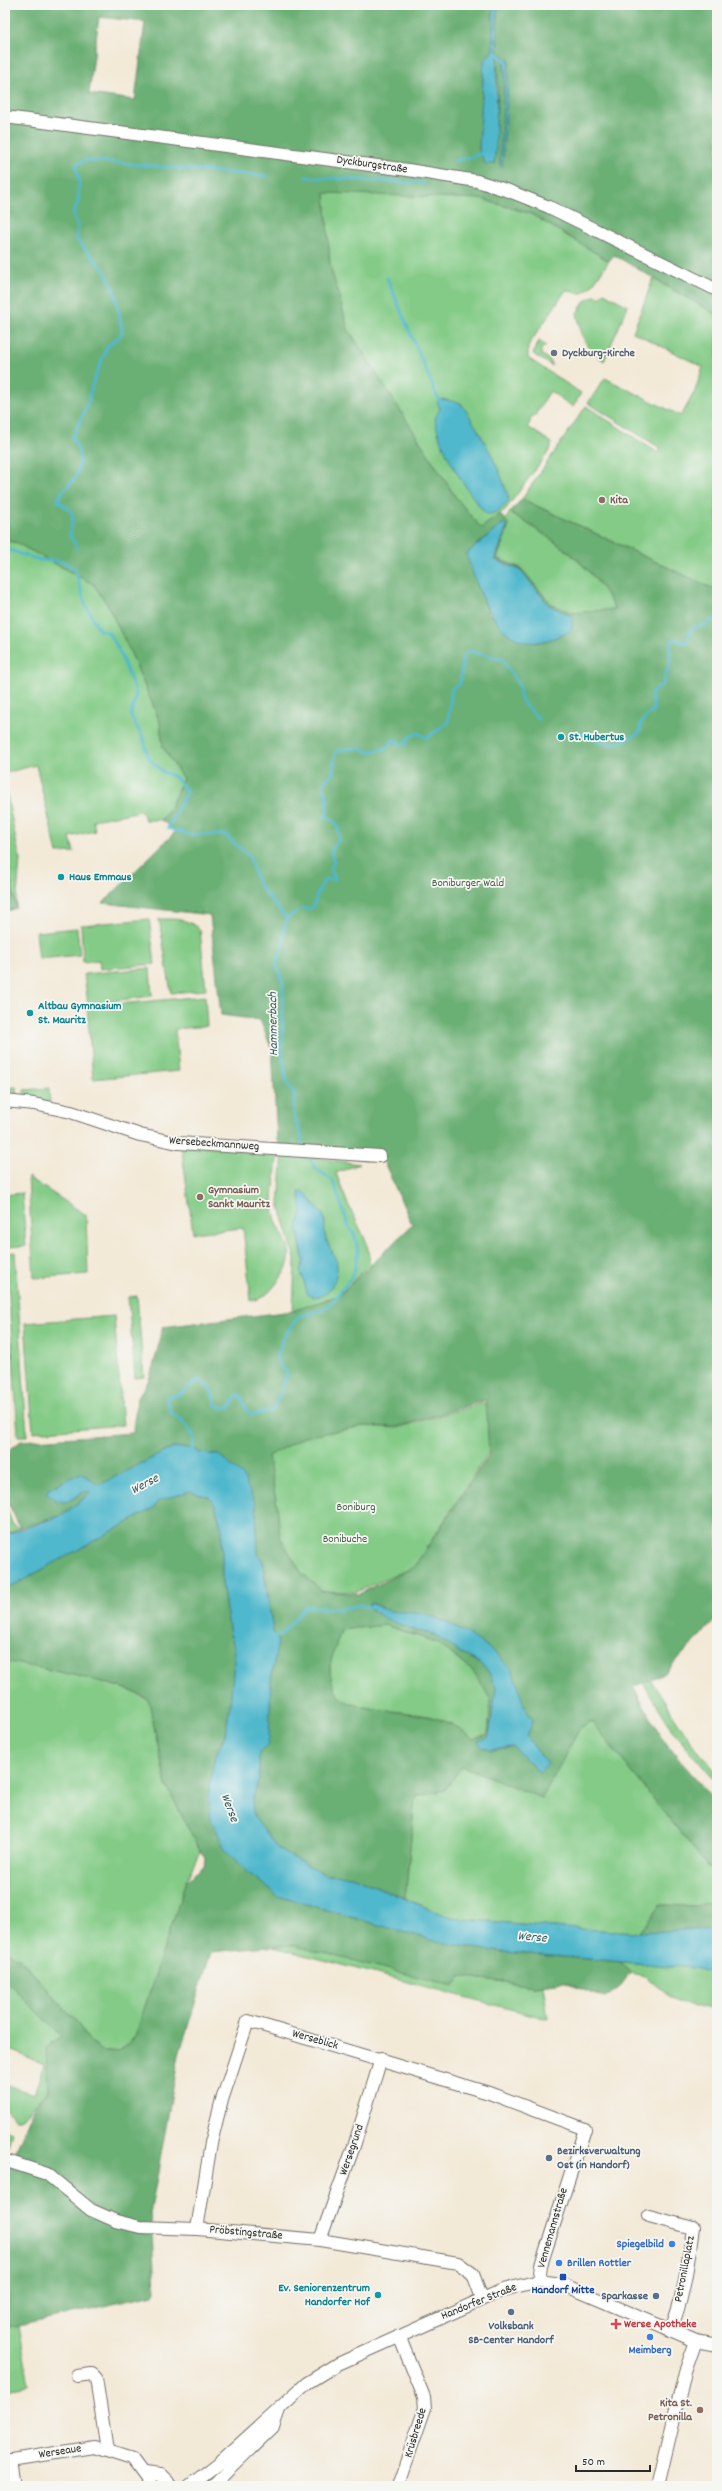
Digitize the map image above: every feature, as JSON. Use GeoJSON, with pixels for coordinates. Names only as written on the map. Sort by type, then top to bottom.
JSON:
{"type":"FeatureCollection","features":[{"type":"Feature","properties":{"kind":"street","name":"Dyckburgstraße"},"geometry":{"type":"LineString","coordinates":[[5,117],[400,169],[477,181],[514,192],[549,207],[717,290]]}},
{"type":"Feature","properties":{"kind":"street","name":"Wersebeckmannweg"},"geometry":{"type":"LineString","coordinates":[[5,1101],[34,1104],[71,1112],[140,1135],[178,1143],[380,1156]]}},
{"type":"Feature","properties":{"kind":"street","name":"Werseblick"},"geometry":{"type":"LineString","coordinates":[[197,2229],[211,2143],[221,2103],[248,2021],[381,2059],[489,2093],[585,2129]]}},
{"type":"Feature","properties":{"kind":"street","name":"Wersegrund"},"geometry":{"type":"LineString","coordinates":[[320,2240],[354,2146],[381,2059]]}},
{"type":"Feature","properties":{"kind":"street","name":"Vennemannstraße"},"geometry":{"type":"LineString","coordinates":[[539,2281],[541,2265],[585,2129]]}},
{"type":"Feature","properties":{"kind":"street","name":"Pröbstingstraße"},"geometry":{"type":"LineString","coordinates":[[5,2162],[10,2162],[47,2174],[91,2210],[116,2221],[140,2226],[197,2229],[320,2240],[458,2263],[473,2274],[482,2298]]}},
{"type":"Feature","properties":{"kind":"street","name":"Petronillaplatz"},"geometry":{"type":"LineString","coordinates":[[649,2216],[693,2228],[686,2275],[675,2320],[670,2331]]}},
{"type":"Feature","properties":{"kind":"street","name":"Handorfer Straße"},"geometry":{"type":"LineString","coordinates":[[189,2486],[220,2462],[257,2426],[279,2410],[307,2383],[338,2364],[482,2298],[503,2290],[539,2281],[562,2284],[670,2331],[696,2341],[717,2345]]}},
{"type":"Feature","properties":{"kind":"street","name":"Krüsbreede"},"geometry":{"type":"LineString","coordinates":[[398,2486],[425,2408],[424,2397],[399,2336]]}},
{"type":"Feature","properties":{"kind":"street"},"geometry":{"type":"LineString","coordinates":[[658,2486],[685,2372],[696,2341]]}},
{"type":"Feature","properties":{"kind":"street"},"geometry":{"type":"LineString","coordinates":[[77,2376],[92,2374],[96,2378],[108,2450]]}},
{"type":"Feature","properties":{"kind":"street","name":"Handorfer Straße"},"geometry":{"type":"LineString","coordinates":[[212,2486],[273,2427],[279,2410]]}},
{"type":"Feature","properties":{"kind":"street","name":"Werseaue"},"geometry":{"type":"LineString","coordinates":[[16,2486],[9,2460],[94,2447],[108,2450],[132,2459],[144,2473],[152,2486]]}},
{"type":"Feature","properties":{"kind":"street"},"geometry":{"type":"LineString","coordinates":[[144,2473],[160,2474],[171,2486]]}},
{"type":"Feature","properties":{"kind":"green space","name":"Boniburger Wald"},"geometry":{"type":"Polygon","coordinates":[[[5,5],[493,5],[493,50],[484,62],[479,150],[494,164],[498,89],[497,57],[504,61],[505,71],[500,165],[502,167],[509,61],[497,52],[497,5],[717,5],[717,315],[614,255],[609,261],[530,213],[482,199],[325,193],[330,265],[348,329],[455,496],[481,528],[500,514],[509,525],[497,559],[521,569],[551,604],[573,613],[615,609],[594,577],[582,564],[570,553],[510,512],[522,499],[711,588],[717,587],[717,1618],[665,1673],[633,1687],[665,1743],[717,1803],[717,1878],[591,1721],[580,1728],[542,1798],[462,1766],[445,1790],[415,1797],[405,1898],[351,1876],[326,1875],[279,1850],[254,1817],[252,1801],[259,1778],[259,1752],[267,1746],[271,1680],[278,1640],[273,1632],[263,1560],[258,1556],[256,1506],[219,1455],[200,1453],[193,1448],[172,1448],[99,1485],[81,1473],[50,1488],[46,1493],[55,1498],[68,1500],[83,1493],[91,1492],[63,1515],[20,1528],[5,1496],[5,1453],[21,1441],[133,1433],[137,1398],[149,1380],[161,1337],[162,1327],[293,1311],[340,1295],[412,1225],[384,1162],[281,1147],[277,1140],[272,1050],[260,1020],[221,1015],[210,915],[103,903],[176,831],[161,820],[170,808],[183,779],[163,747],[160,722],[130,651],[107,604],[93,584],[15,542],[5,541],[5,5]],[[99,17],[89,94],[135,100],[145,22],[99,17]],[[504,523],[476,545],[473,574],[489,614],[535,643],[561,636],[572,616],[550,606],[533,586],[495,560],[507,526],[504,523]],[[486,1400],[397,1427],[363,1426],[304,1437],[268,1456],[277,1505],[280,1537],[301,1572],[322,1591],[359,1594],[414,1567],[489,1455],[486,1400]],[[371,1603],[368,1607],[416,1631],[433,1634],[461,1653],[478,1662],[488,1671],[496,1688],[489,1737],[490,1750],[513,1747],[539,1772],[548,1764],[527,1737],[533,1720],[524,1710],[521,1697],[456,1629],[438,1618],[415,1612],[392,1612],[371,1603]],[[385,1625],[341,1630],[332,1656],[330,1671],[333,1686],[338,1695],[345,1701],[366,1707],[414,1714],[445,1721],[473,1739],[488,1734],[491,1700],[474,1672],[438,1643],[385,1625]]]}},
{"type":"Feature","properties":{"kind":"green space"},"geometry":{"type":"Polygon","coordinates":[[[325,192],[481,199],[531,214],[609,261],[591,287],[580,294],[566,290],[528,346],[528,358],[581,393],[573,407],[550,391],[534,417],[532,416],[528,427],[552,443],[549,451],[506,509],[481,529],[455,496],[348,329],[330,265],[325,192]]]}},
{"type":"Feature","properties":{"kind":"green space"},"geometry":{"type":"Polygon","coordinates":[[[653,279],[717,315],[717,587],[712,588],[522,499],[586,406],[658,453],[660,448],[588,403],[605,378],[681,416],[695,391],[703,367],[633,332],[653,279]]]}},
{"type":"Feature","properties":{"kind":"green space"},"geometry":{"type":"Polygon","coordinates":[[[604,293],[628,306],[604,361],[587,345],[584,340],[577,313],[585,301],[596,295],[600,298],[604,293]]]}},
{"type":"Feature","properties":{"kind":"green space"},"geometry":{"type":"Polygon","coordinates":[[[539,341],[546,346],[541,349],[541,354],[550,360],[552,366],[533,354],[539,341]]]}},
{"type":"Feature","properties":{"kind":"green space"},"geometry":{"type":"Polygon","coordinates":[[[510,512],[556,543],[582,564],[605,592],[615,609],[573,613],[551,604],[521,568],[497,558],[509,525],[505,521],[510,512]]]}},
{"type":"Feature","properties":{"kind":"green space"},"geometry":{"type":"Polygon","coordinates":[[[5,541],[15,542],[93,584],[107,604],[130,651],[160,722],[163,747],[183,779],[170,808],[161,820],[145,820],[142,811],[93,820],[95,831],[70,837],[74,852],[57,853],[36,765],[5,773],[5,541]]]}},
{"type":"Feature","properties":{"kind":"green space"},"geometry":{"type":"Polygon","coordinates":[[[5,785],[20,860],[16,908],[5,851],[5,785]]]}},
{"type":"Feature","properties":{"kind":"green space"},"geometry":{"type":"Polygon","coordinates":[[[5,851],[16,908],[5,912],[5,851]]]}},
{"type":"Feature","properties":{"kind":"green space"},"geometry":{"type":"Polygon","coordinates":[[[149,919],[155,964],[100,969],[99,960],[83,962],[81,925],[149,919]]]}},
{"type":"Feature","properties":{"kind":"green space"},"geometry":{"type":"Polygon","coordinates":[[[159,919],[176,919],[186,921],[200,930],[206,990],[171,993],[159,919]]]}},
{"type":"Feature","properties":{"kind":"green space"},"geometry":{"type":"Polygon","coordinates":[[[77,928],[80,955],[39,959],[36,932],[77,928]]]}},
{"type":"Feature","properties":{"kind":"green space"},"geometry":{"type":"Polygon","coordinates":[[[150,968],[152,996],[88,1004],[84,974],[150,968]]]}},
{"type":"Feature","properties":{"kind":"green space"},"geometry":{"type":"Polygon","coordinates":[[[205,996],[207,1026],[175,1029],[179,1071],[93,1079],[87,1007],[205,996]]]}},
{"type":"Feature","properties":{"kind":"green space"},"geometry":{"type":"Polygon","coordinates":[[[16,1087],[17,1099],[5,1098],[5,1088],[16,1087]]]}},
{"type":"Feature","properties":{"kind":"green space"},"geometry":{"type":"Polygon","coordinates":[[[49,1088],[50,1105],[25,1101],[24,1090],[49,1088]]]}},
{"type":"Feature","properties":{"kind":"green space"},"geometry":{"type":"Polygon","coordinates":[[[181,1144],[278,1153],[273,1205],[275,1217],[287,1243],[289,1261],[285,1271],[276,1284],[262,1297],[251,1301],[243,1228],[193,1233],[181,1144]]]}},
{"type":"Feature","properties":{"kind":"green space"},"geometry":{"type":"Polygon","coordinates":[[[283,1153],[359,1164],[336,1173],[347,1202],[367,1243],[370,1264],[339,1295],[293,1311],[295,1259],[279,1203],[283,1153]],[[318,1209],[302,1212],[298,1230],[299,1243],[304,1261],[300,1270],[337,1263],[325,1236],[324,1218],[318,1209]]]}},
{"type":"Feature","properties":{"kind":"green space"},"geometry":{"type":"Polygon","coordinates":[[[28,1177],[86,1215],[88,1274],[34,1278],[28,1177]]]}},
{"type":"Feature","properties":{"kind":"green space"},"geometry":{"type":"Polygon","coordinates":[[[22,1193],[26,1246],[5,1247],[5,1195],[22,1193]]]}},
{"type":"Feature","properties":{"kind":"green space"},"geometry":{"type":"Polygon","coordinates":[[[15,1252],[27,1436],[18,1436],[6,1253],[15,1252]]]}},
{"type":"Feature","properties":{"kind":"green space"},"geometry":{"type":"Polygon","coordinates":[[[137,1296],[144,1377],[135,1378],[128,1297],[137,1296]]]}},
{"type":"Feature","properties":{"kind":"green space"},"geometry":{"type":"Polygon","coordinates":[[[114,1316],[123,1425],[33,1432],[25,1323],[114,1316]]]}},
{"type":"Feature","properties":{"kind":"green space"},"geometry":{"type":"Polygon","coordinates":[[[5,1391],[10,1442],[5,1447],[5,1391]]]}},
{"type":"Feature","properties":{"kind":"green space","name":"Boniburg"},"geometry":{"type":"Polygon","coordinates":[[[490,1401],[489,1452],[414,1567],[356,1592],[322,1591],[301,1572],[280,1537],[277,1505],[267,1456],[304,1437],[363,1426],[397,1428],[490,1401]]]}},
{"type":"Feature","properties":{"kind":"green space"},"geometry":{"type":"Polygon","coordinates":[[[190,1490],[209,1497],[215,1505],[222,1530],[222,1583],[230,1634],[235,1649],[230,1705],[225,1735],[214,1759],[278,1896],[438,1942],[493,1951],[621,1962],[630,1973],[619,1988],[605,1998],[562,1982],[534,1986],[460,1976],[454,1986],[291,1945],[211,1952],[179,2055],[151,2210],[155,2291],[153,2295],[5,2328],[6,2174],[34,2108],[48,2090],[46,2048],[61,2036],[5,1980],[5,1949],[24,1963],[76,2021],[90,2042],[105,2052],[119,2051],[135,2037],[186,1881],[204,1866],[205,1857],[200,1851],[166,1785],[149,1701],[124,1688],[104,1682],[5,1661],[5,1590],[154,1508],[158,1501],[190,1490]]]}},
{"type":"Feature","properties":{"kind":"green space"},"geometry":{"type":"Polygon","coordinates":[[[5,1504],[13,1525],[20,1528],[5,1535],[5,1504]]]}},
{"type":"Feature","properties":{"kind":"green space"},"geometry":{"type":"Polygon","coordinates":[[[385,1625],[438,1643],[474,1672],[491,1700],[488,1734],[472,1739],[459,1728],[429,1716],[365,1707],[349,1703],[338,1695],[333,1686],[330,1666],[341,1630],[385,1625]]]}},
{"type":"Feature","properties":{"kind":"green space"},"geometry":{"type":"Polygon","coordinates":[[[5,1661],[104,1683],[140,1695],[149,1702],[166,1785],[200,1851],[186,1881],[135,2037],[119,2051],[105,2052],[90,2042],[76,2021],[24,1963],[5,1949],[5,1661]]]}},
{"type":"Feature","properties":{"kind":"green space"},"geometry":{"type":"Polygon","coordinates":[[[650,1679],[690,1741],[717,1773],[717,1783],[676,1735],[643,1683],[650,1679]]]}},
{"type":"Feature","properties":{"kind":"green space"},"geometry":{"type":"Polygon","coordinates":[[[591,1721],[717,1878],[717,1900],[696,1906],[660,1905],[640,1932],[576,1929],[451,1918],[405,1898],[415,1797],[445,1790],[462,1766],[542,1798],[580,1728],[591,1721]]]}},
{"type":"Feature","properties":{"kind":"green space"},"geometry":{"type":"Polygon","coordinates":[[[717,1900],[717,1929],[640,1932],[660,1905],[696,1906],[717,1900]]]}},
{"type":"Feature","properties":{"kind":"green space"},"geometry":{"type":"Polygon","coordinates":[[[291,1945],[460,1976],[534,1986],[543,1985],[548,2019],[274,1947],[291,1945]]]}},
{"type":"Feature","properties":{"kind":"green space"},"geometry":{"type":"Polygon","coordinates":[[[621,1962],[695,1968],[717,1975],[717,2009],[715,2007],[693,2008],[671,1998],[645,1976],[630,1973],[621,1962]]]}},
{"type":"Feature","properties":{"kind":"green space"},"geometry":{"type":"Polygon","coordinates":[[[5,1980],[62,2036],[48,2068],[48,2090],[22,2119],[15,2119],[5,2108],[5,2085],[34,2094],[44,2064],[7,2049],[5,2054],[5,1980]]]}},
{"type":"Feature","properties":{"kind":"green space"},"geometry":{"type":"Polygon","coordinates":[[[5,2130],[12,2132],[5,2157],[5,2130]]]}},
{"type":"Feature","properties":{"kind":"green space"},"geometry":{"type":"Polygon","coordinates":[[[19,2325],[29,2385],[5,2389],[5,2328],[19,2325]]]}},
{"type":"Feature","properties":{"kind":"water"},"geometry":{"type":"Polygon","coordinates":[[[493,5],[497,5],[497,51],[509,60],[502,167],[500,165],[505,71],[504,62],[497,57],[496,147],[494,164],[485,164],[479,150],[484,61],[493,50],[493,5]]]}},
{"type":"Feature","properties":{"kind":"water"},"geometry":{"type":"Polygon","coordinates":[[[442,399],[461,403],[482,437],[495,462],[509,500],[496,512],[486,514],[478,505],[462,482],[447,455],[437,430],[435,418],[440,409],[437,402],[442,399]]]}},
{"type":"Feature","properties":{"kind":"water"},"geometry":{"type":"Polygon","coordinates":[[[504,523],[507,526],[495,560],[520,570],[550,606],[572,616],[572,629],[566,633],[544,641],[527,642],[513,637],[501,627],[483,599],[466,554],[504,523]]]}},
{"type":"Feature","properties":{"kind":"water"},"geometry":{"type":"Polygon","coordinates":[[[299,1192],[305,1192],[324,1216],[326,1239],[337,1264],[336,1277],[330,1289],[320,1296],[314,1297],[308,1295],[300,1270],[304,1261],[297,1228],[302,1212],[299,1192]]]}},
{"type":"Feature","properties":{"kind":"water","name":"Werse"},"geometry":{"type":"Polygon","coordinates":[[[172,1448],[193,1448],[200,1453],[219,1455],[243,1476],[256,1506],[258,1555],[262,1560],[273,1632],[278,1640],[271,1680],[269,1738],[267,1746],[259,1752],[259,1778],[252,1801],[254,1817],[279,1850],[326,1875],[351,1876],[451,1918],[576,1929],[640,1932],[717,1929],[717,1975],[695,1968],[493,1951],[438,1942],[278,1896],[250,1874],[226,1851],[211,1819],[208,1797],[214,1759],[225,1735],[230,1705],[235,1649],[230,1634],[222,1583],[222,1530],[215,1505],[209,1497],[190,1491],[158,1501],[154,1508],[5,1590],[5,1535],[63,1515],[91,1492],[87,1491],[65,1502],[59,1501],[47,1495],[46,1493],[50,1488],[81,1473],[99,1485],[172,1448]]]}},
{"type":"Feature","properties":{"kind":"water"},"geometry":{"type":"Polygon","coordinates":[[[371,1603],[383,1609],[397,1612],[416,1612],[427,1615],[453,1626],[468,1634],[494,1652],[504,1661],[515,1676],[525,1708],[533,1720],[527,1737],[548,1764],[539,1772],[513,1747],[490,1750],[482,1747],[478,1741],[489,1737],[496,1688],[488,1671],[478,1662],[461,1653],[433,1634],[416,1631],[384,1618],[368,1607],[371,1603]]]}},
{"type":"Feature","properties":{"kind":"waterway"},"geometry":{"type":"LineString","coordinates":[[455,161],[481,154],[482,150]]}},
{"type":"Feature","properties":{"kind":"waterway"},"geometry":{"type":"LineString","coordinates":[[78,549],[70,536],[73,515],[69,509],[58,501],[61,493],[74,479],[79,467],[80,461],[78,449],[72,438],[88,403],[93,382],[107,347],[121,335],[122,329],[115,293],[105,271],[76,239],[78,227],[73,214],[78,202],[79,182],[76,165],[86,160],[268,176]]}},
{"type":"Feature","properties":{"kind":"waterway"},"geometry":{"type":"LineString","coordinates":[[305,177],[424,183]]}},
{"type":"Feature","properties":{"kind":"waterway"},"geometry":{"type":"LineString","coordinates":[[387,278],[439,401]]}},
{"type":"Feature","properties":{"kind":"waterway","name":"Hammerbach"},"geometry":{"type":"LineString","coordinates":[[5,549],[40,560],[62,561],[75,569],[85,604],[99,630],[108,632],[117,646],[136,693],[131,716],[144,740],[148,758],[163,772],[175,777],[187,791],[168,828],[188,834],[225,835],[249,856],[258,884],[286,918],[282,951],[276,963],[283,983],[282,1049],[287,1083],[294,1092],[294,1114],[303,1143]]}},
{"type":"Feature","properties":{"kind":"waterway"},"geometry":{"type":"LineString","coordinates":[[578,732],[603,743],[609,744],[622,742],[640,732],[641,722],[654,709],[651,693],[664,683],[665,675],[670,664],[670,649],[672,641],[677,639],[686,644],[692,628],[706,625],[711,620],[717,622]]}},
{"type":"Feature","properties":{"kind":"waterway"},"geometry":{"type":"LineString","coordinates":[[303,908],[309,909],[314,906],[317,894],[325,879],[334,880],[335,877],[330,870],[334,861],[331,852],[339,838],[339,830],[334,821],[325,816],[328,810],[326,804],[328,801],[323,784],[333,773],[335,753],[339,750],[360,748],[368,752],[387,748],[393,740],[397,740],[399,744],[406,744],[408,738],[418,733],[427,738],[448,722],[452,688],[460,684],[463,657],[469,651],[502,659],[519,685],[520,696],[524,704],[539,719]]}},
{"type":"Feature","properties":{"kind":"waterway"},"geometry":{"type":"LineString","coordinates":[[286,918],[297,912]]}},
{"type":"Feature","properties":{"kind":"waterway","name":"Hammerbach"},"geometry":{"type":"LineString","coordinates":[[193,1451],[194,1436],[180,1418],[172,1414],[166,1398],[182,1393],[197,1380],[208,1386],[212,1392],[216,1405],[223,1408],[230,1407],[237,1395],[240,1395],[247,1411],[252,1415],[273,1410],[287,1376],[287,1372],[279,1365],[277,1357],[283,1338],[299,1316],[325,1309],[339,1294],[354,1273],[358,1251],[355,1236],[348,1225],[333,1181],[315,1168],[310,1159]]}},
{"type":"Feature","properties":{"kind":"waterway"},"geometry":{"type":"LineString","coordinates":[[272,1637],[281,1635],[306,1606],[339,1609],[359,1605],[368,1607]]}},
{"type":"Feature","properties":{"kind":"place","name":"Dyckburg-Kirche"},"geometry":{"type":"Point","coordinates":[554,353]}},
{"type":"Feature","properties":{"kind":"place","name":"Kita"},"geometry":{"type":"Point","coordinates":[602,500]}},
{"type":"Feature","properties":{"kind":"place","name":"St. Hubertus"},"geometry":{"type":"Point","coordinates":[561,737]}},
{"type":"Feature","properties":{"kind":"place","name":"Haus Emmaus"},"geometry":{"type":"Point","coordinates":[61,877]}},
{"type":"Feature","properties":{"kind":"place","name":"Altbau Gymnasium St. Mauritz"},"geometry":{"type":"Point","coordinates":[30,1013]}},
{"type":"Feature","properties":{"kind":"place","name":"Gymnasium Sankt Mauritz"},"geometry":{"type":"Point","coordinates":[200,1197]}},
{"type":"Feature","properties":{"kind":"place","name":"Bezirksverwaltung Ost (in Handorf)"},"geometry":{"type":"Point","coordinates":[549,2158]}},
{"type":"Feature","properties":{"kind":"place","name":"Spiegelbild"},"geometry":{"type":"Point","coordinates":[672,2244]}},
{"type":"Feature","properties":{"kind":"place","name":"Brillen Rottler"},"geometry":{"type":"Point","coordinates":[559,2263]}},
{"type":"Feature","properties":{"kind":"place","name":"Handorf Mitte"},"geometry":{"type":"Point","coordinates":[563,2277]}},
{"type":"Feature","properties":{"kind":"place","name":"Ev. Seniorenzentrum Handorfer Hof"},"geometry":{"type":"Point","coordinates":[378,2295]}},
{"type":"Feature","properties":{"kind":"place","name":"Sparkasse"},"geometry":{"type":"Point","coordinates":[656,2296]}},
{"type":"Feature","properties":{"kind":"place","name":"Volksbank SB-Center Handorf"},"geometry":{"type":"Point","coordinates":[511,2312]}},
{"type":"Feature","properties":{"kind":"place","name":"Werse Apotheke"},"geometry":{"type":"Point","coordinates":[616,2324]}},
{"type":"Feature","properties":{"kind":"place","name":"Meimberg"},"geometry":{"type":"Point","coordinates":[650,2337]}},
{"type":"Feature","properties":{"kind":"place","name":"Kita St. Petronilla"},"geometry":{"type":"Point","coordinates":[700,2410]}},
{"type":"Feature","properties":{"kind":"park label","name":"Bonibuche"},"geometry":{"type":"Point","coordinates":[345,1539]}}]}
